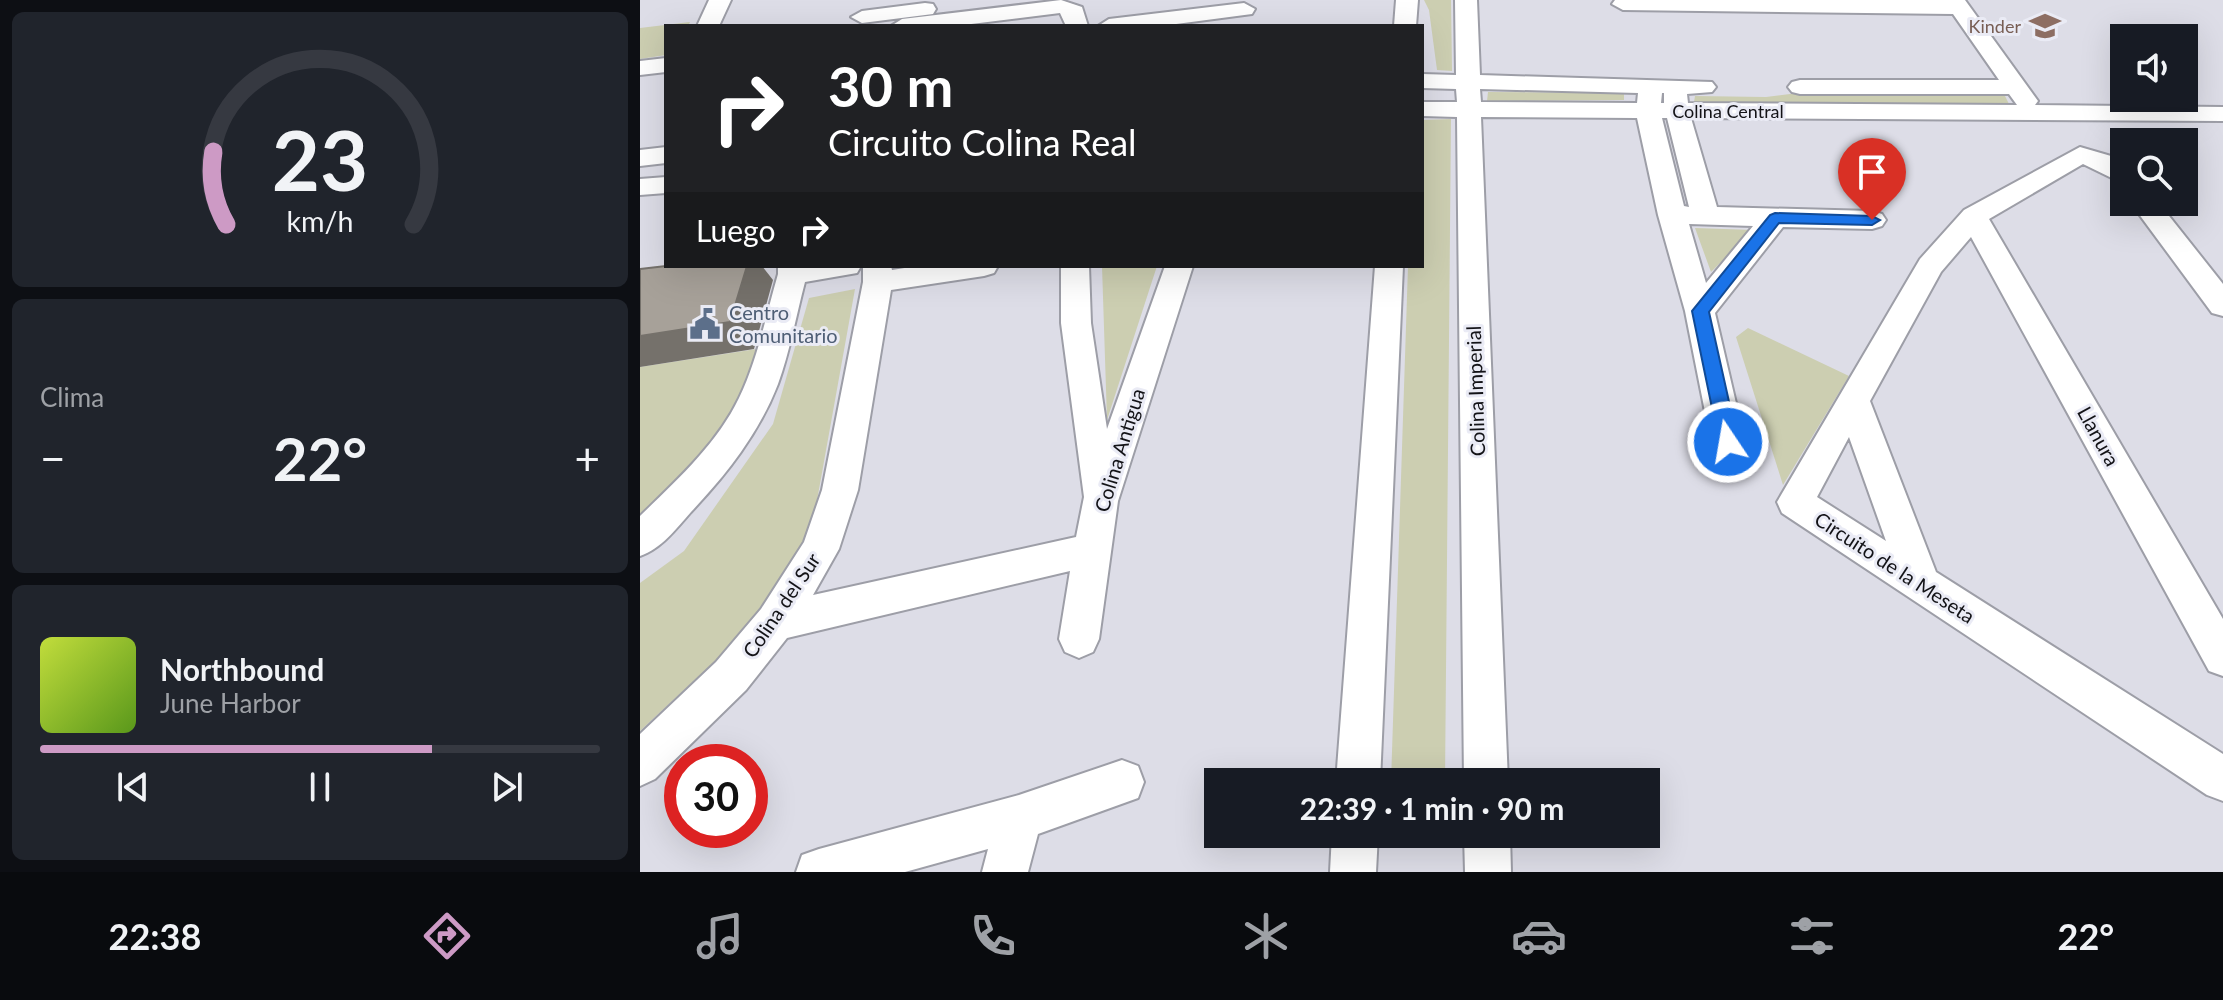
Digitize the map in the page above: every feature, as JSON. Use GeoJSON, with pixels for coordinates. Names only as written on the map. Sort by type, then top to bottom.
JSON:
{"type":"FeatureCollection","features":[{"type":"Feature","properties":{"kind":"street"},"geometry":{"type":"LineString","coordinates":[[709,24],[720,0]]}},
{"type":"Feature","properties":{"kind":"street"},"geometry":{"type":"LineString","coordinates":[[919,17],[997,0]]}},
{"type":"Feature","properties":{"kind":"street"},"geometry":{"type":"LineString","coordinates":[[1405,24],[1407,0]]}},
{"type":"Feature","properties":{"kind":"street","name":"Colina Imperial"},"geometry":{"type":"LineString","coordinates":[[1466,0],[1486,768]]}},
{"type":"Feature","properties":{"kind":"street"},"geometry":{"type":"LineString","coordinates":[[1626,28],[1623,2],[1957,4],[2033,111]]}},
{"type":"Feature","properties":{"kind":"street"},"geometry":{"type":"LineString","coordinates":[[1128,24],[1243,12]]}},
{"type":"Feature","properties":{"kind":"street"},"geometry":{"type":"LineString","coordinates":[[862,14],[1073,17]]}},
{"type":"Feature","properties":{"kind":"street"},"geometry":{"type":"LineString","coordinates":[[640,68],[664,65]]}},
{"type":"Feature","properties":{"kind":"street","name":"Colina Central"},"geometry":{"type":"LineString","coordinates":[[1424,82],[1467,96]]}},
{"type":"Feature","properties":{"kind":"street","name":"Colina Central"},"geometry":{"type":"LineString","coordinates":[[1663,99],[1722,87]]}},
{"type":"Feature","properties":{"kind":"street","name":"Colina Central"},"geometry":{"type":"LineString","coordinates":[[1784,87],[2016,87]]}},
{"type":"Feature","properties":{"kind":"street","name":"Colina Central"},"geometry":{"type":"LineString","coordinates":[[1424,108],[1467,96],[2221,115]]}},
{"type":"Feature","properties":{"kind":"street"},"geometry":{"type":"LineString","coordinates":[[1663,99],[1672,215],[1700,311],[1728,442]]}},
{"type":"Feature","properties":{"kind":"street"},"geometry":{"type":"LineString","coordinates":[[1663,99],[1705,215]]}},
{"type":"Feature","properties":{"kind":"street"},"geometry":{"type":"LineString","coordinates":[[640,158],[664,155]]}},
{"type":"Feature","properties":{"kind":"street","name":"Circuito de la Meseta"},"geometry":{"type":"LineString","coordinates":[[2110,167],[2080,155],[1974,216],[1930,266],[1795,502],[2223,779]]}},
{"type":"Feature","properties":{"kind":"street"},"geometry":{"type":"LineString","coordinates":[[640,187],[664,185]]}},
{"type":"Feature","properties":{"kind":"street"},"geometry":{"type":"LineString","coordinates":[[1672,215],[1872,220]]}},
{"type":"Feature","properties":{"kind":"street","name":"Llanura"},"geometry":{"type":"LineString","coordinates":[[1974,216],[2223,657]]}},
{"type":"Feature","properties":{"kind":"street"},"geometry":{"type":"LineString","coordinates":[[2155,216],[2223,305]]}},
{"type":"Feature","properties":{"kind":"street"},"geometry":{"type":"LineString","coordinates":[[1700,311],[1775,218]]}},
{"type":"Feature","properties":{"kind":"street"},"geometry":{"type":"LineString","coordinates":[[640,540],[691,489],[733,436],[756,397],[793,270],[937,268]]}},
{"type":"Feature","properties":{"kind":"street"},"geometry":{"type":"LineString","coordinates":[[1075,268],[1076,323],[1100,501]]}},
{"type":"Feature","properties":{"kind":"street","name":"Colina Antigua"},"geometry":{"type":"LineString","coordinates":[[1079,639],[1100,501],[1178,268]]}},
{"type":"Feature","properties":{"kind":"street"},"geometry":{"type":"LineString","coordinates":[[1359,768],[1389,268]]}},
{"type":"Feature","properties":{"kind":"street","name":"Colina del Sur"},"geometry":{"type":"LineString","coordinates":[[640,764],[731,676],[775,622],[820,549],[840,490],[867,271]]}},
{"type":"Feature","properties":{"kind":"street"},"geometry":{"type":"LineString","coordinates":[[1853,401],[1921,584]]}},
{"type":"Feature","properties":{"kind":"street"},"geometry":{"type":"LineString","coordinates":[[775,622],[1092,550]]}},
{"type":"Feature","properties":{"kind":"street"},"geometry":{"type":"LineString","coordinates":[[819,872],[1019,818],[1122,782]]}},
{"type":"Feature","properties":{"kind":"street"},"geometry":{"type":"LineString","coordinates":[[1005,872],[1019,818]]}},
{"type":"Feature","properties":{"kind":"street"},"geometry":{"type":"LineString","coordinates":[[1353,872],[1354,848]]}},
{"type":"Feature","properties":{"kind":"street"},"geometry":{"type":"LineString","coordinates":[[1487,848],[1488,872]]}},
{"type":"Feature","properties":{"kind":"green space"},"geometry":{"type":"Polygon","coordinates":[[[1424,0],[1451,0],[1452,71],[1437,70],[1429,10],[1424,0]]]}},
{"type":"Feature","properties":{"kind":"green space"},"geometry":{"type":"Polygon","coordinates":[[[664,25],[664,55],[640,59],[640,28],[664,25]]]}},
{"type":"Feature","properties":{"kind":"green space"},"geometry":{"type":"Polygon","coordinates":[[[1488,92],[1624,93],[1624,100],[1487,101],[1488,92]]]}},
{"type":"Feature","properties":{"kind":"green space"},"geometry":{"type":"Polygon","coordinates":[[[1790,94],[2005,96],[2009,104],[1694,102],[1695,96],[1766,97],[1790,94]]]}},
{"type":"Feature","properties":{"kind":"green space"},"geometry":{"type":"Polygon","coordinates":[[[1451,119],[1445,768],[1391,768],[1408,268],[1424,268],[1424,120],[1451,119]]]}},
{"type":"Feature","properties":{"kind":"green space"},"geometry":{"type":"Polygon","coordinates":[[[1695,228],[1753,230],[1711,272],[1695,228]]]}},
{"type":"Feature","properties":{"kind":"green space"},"geometry":{"type":"Polygon","coordinates":[[[1102,268],[1156,268],[1107,420],[1102,268]]]}},
{"type":"Feature","properties":{"kind":"green space"},"geometry":{"type":"Polygon","coordinates":[[[855,289],[809,545],[760,619],[640,731],[640,583],[684,551],[773,424],[809,298],[855,289]]]}},
{"type":"Feature","properties":{"kind":"green space"},"geometry":{"type":"Polygon","coordinates":[[[1748,328],[1849,376],[1783,485],[1736,337],[1748,328]]]}},
{"type":"Feature","properties":{"kind":"green space"},"geometry":{"type":"Polygon","coordinates":[[[763,348],[727,425],[640,523],[640,367],[763,348]]]}},
{"type":"Feature","properties":{"kind":"building"},"geometry":{"type":"Polygon","coordinates":[[[664,266],[746,268],[730,322],[640,336],[640,269],[664,266]]]}},
{"type":"Feature","properties":{"kind":"place","name":"Kinder"},"geometry":{"type":"Point","coordinates":[2045,26]}},
{"type":"Feature","properties":{"kind":"place","name":"Centro Comunitario"},"geometry":{"type":"Point","coordinates":[705,324]}},
{"type":"Feature","properties":{"kind":"route"},"geometry":{"type":"LineString","coordinates":[[1728,442],[1700,311],[1775,218],[1872,220]]}}]}
